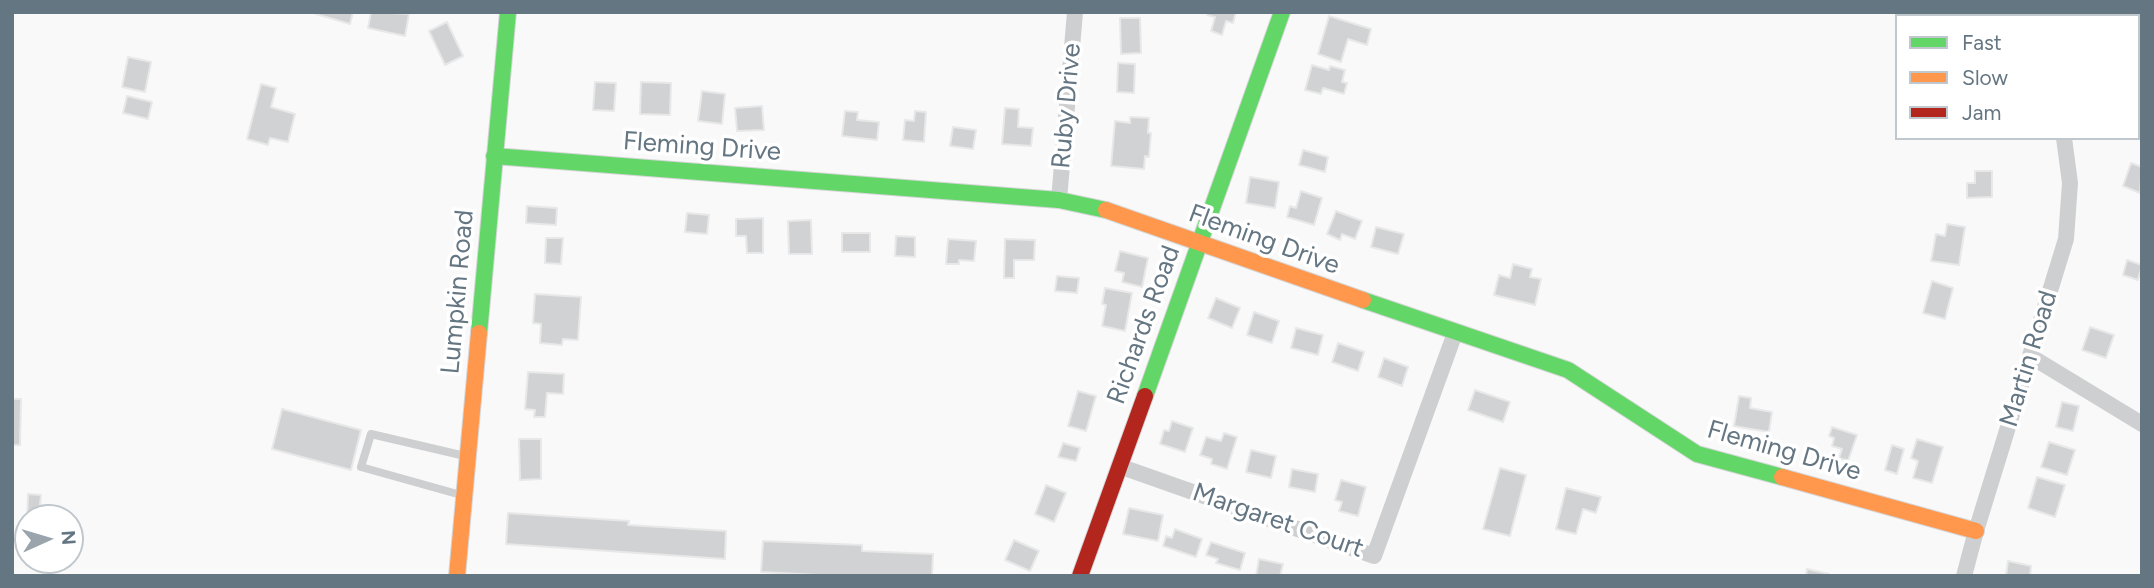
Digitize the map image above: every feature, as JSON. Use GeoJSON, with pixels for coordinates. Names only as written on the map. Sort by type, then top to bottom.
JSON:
{"type":"FeatureCollection","features":[{"type":"Feature","properties":{"kind":"street","name":"Lumpkin Road"},"geometry":{"type":"LineString","coordinates":[[461,575],[464,496],[508,12]]}},
{"type":"Feature","properties":{"kind":"street","name":"Ruby Drive"},"geometry":{"type":"LineString","coordinates":[[1059,200],[1075,12]]}},
{"type":"Feature","properties":{"kind":"street","name":"Richards Road"},"geometry":{"type":"LineString","coordinates":[[1080,576],[1282,12]]}},
{"type":"Feature","properties":{"kind":"street","name":"Martin Road"},"geometry":{"type":"LineString","coordinates":[[1964,576],[2066,239],[2070,183],[2064,140]]}},
{"type":"Feature","properties":{"kind":"street","name":"Fleming Drive"},"geometry":{"type":"LineString","coordinates":[[494,156],[1059,200],[1108,210],[1455,333],[1568,370],[1697,454],[1976,531]]}},
{"type":"Feature","properties":{"kind":"street","name":"Margaret Court"},"geometry":{"type":"LineString","coordinates":[[1119,466],[1374,556],[1455,333]]}},
{"type":"Feature","properties":{"kind":"street"},"geometry":{"type":"LineString","coordinates":[[2030,356],[2142,424]]}},
{"type":"Feature","properties":{"kind":"lane"},"geometry":{"type":"LineString","coordinates":[[464,496],[361,467],[371,434],[468,457]]}},
{"type":"Feature","properties":{"kind":"building"},"geometry":{"type":"Polygon","coordinates":[[[316,12],[353,12],[350,24],[316,12]]]}},
{"type":"Feature","properties":{"kind":"building"},"geometry":{"type":"Polygon","coordinates":[[[371,12],[409,14],[405,36],[368,28],[371,12]]]}},
{"type":"Feature","properties":{"kind":"building"},"geometry":{"type":"Polygon","coordinates":[[[1208,12],[1236,12],[1233,23],[1226,21],[1222,35],[1211,31],[1215,17],[1207,15],[1208,12]]]}},
{"type":"Feature","properties":{"kind":"building"},"geometry":{"type":"Polygon","coordinates":[[[1904,12],[1940,14],[1904,14],[1904,12]]]}},
{"type":"Feature","properties":{"kind":"building"},"geometry":{"type":"Polygon","coordinates":[[[1329,16],[1371,29],[1367,45],[1348,39],[1341,62],[1318,54],[1329,16]]]}},
{"type":"Feature","properties":{"kind":"building"},"geometry":{"type":"Polygon","coordinates":[[[1120,18],[1140,18],[1141,53],[1121,54],[1120,18]]]}},
{"type":"Feature","properties":{"kind":"building"},"geometry":{"type":"Polygon","coordinates":[[[447,22],[463,56],[445,65],[429,31],[447,22]]]}},
{"type":"Feature","properties":{"kind":"building"},"geometry":{"type":"Polygon","coordinates":[[[128,57],[151,62],[145,92],[122,87],[128,57]]]}},
{"type":"Feature","properties":{"kind":"building"},"geometry":{"type":"Polygon","coordinates":[[[1118,63],[1135,64],[1134,93],[1117,92],[1118,63]]]}},
{"type":"Feature","properties":{"kind":"building"},"geometry":{"type":"Polygon","coordinates":[[[1312,65],[1329,70],[1330,66],[1345,70],[1342,82],[1347,83],[1344,94],[1323,88],[1321,94],[1305,90],[1312,65]]]}},
{"type":"Feature","properties":{"kind":"building"},"geometry":{"type":"Polygon","coordinates":[[[595,82],[616,83],[614,111],[593,110],[595,82]]]}},
{"type":"Feature","properties":{"kind":"building"},"geometry":{"type":"Polygon","coordinates":[[[641,82],[671,83],[670,115],[640,114],[641,82]]]}},
{"type":"Feature","properties":{"kind":"building"},"geometry":{"type":"Polygon","coordinates":[[[261,84],[276,88],[271,107],[295,114],[288,142],[270,138],[268,145],[247,139],[261,84]]]}},
{"type":"Feature","properties":{"kind":"building"},"geometry":{"type":"Polygon","coordinates":[[[702,91],[725,94],[722,124],[698,121],[702,91]]]}},
{"type":"Feature","properties":{"kind":"building"},"geometry":{"type":"Polygon","coordinates":[[[127,96],[152,102],[148,119],[123,113],[127,96]]]}},
{"type":"Feature","properties":{"kind":"building"},"geometry":{"type":"Polygon","coordinates":[[[762,106],[764,130],[737,131],[735,108],[762,106]]]}},
{"type":"Feature","properties":{"kind":"building"},"geometry":{"type":"Polygon","coordinates":[[[1005,108],[1019,109],[1018,127],[1033,128],[1031,146],[1002,144],[1005,108]]]}},
{"type":"Feature","properties":{"kind":"building"},"geometry":{"type":"Polygon","coordinates":[[[845,111],[858,112],[857,120],[879,122],[877,140],[842,136],[845,111]]]}},
{"type":"Feature","properties":{"kind":"building"},"geometry":{"type":"Polygon","coordinates":[[[915,111],[926,112],[924,142],[903,140],[905,120],[914,121],[915,111]]]}},
{"type":"Feature","properties":{"kind":"building"},"geometry":{"type":"Polygon","coordinates":[[[1130,117],[1149,118],[1149,157],[1145,156],[1144,169],[1111,166],[1115,121],[1130,123],[1130,117]]]}},
{"type":"Feature","properties":{"kind":"building"},"geometry":{"type":"Polygon","coordinates":[[[953,127],[976,130],[973,149],[950,146],[953,127]]]}},
{"type":"Feature","properties":{"kind":"building"},"geometry":{"type":"Polygon","coordinates":[[[1303,150],[1328,157],[1325,172],[1299,165],[1303,150]]]}},
{"type":"Feature","properties":{"kind":"building"},"geometry":{"type":"Polygon","coordinates":[[[2131,163],[2142,167],[2140,193],[2123,186],[2131,163]]]}},
{"type":"Feature","properties":{"kind":"building"},"geometry":{"type":"Polygon","coordinates":[[[1975,171],[1992,171],[1992,197],[1967,198],[1967,183],[1975,183],[1975,171]]]}},
{"type":"Feature","properties":{"kind":"building"},"geometry":{"type":"Polygon","coordinates":[[[1250,177],[1279,182],[1275,208],[1246,203],[1250,177]]]}},
{"type":"Feature","properties":{"kind":"building"},"geometry":{"type":"Polygon","coordinates":[[[1301,191],[1322,198],[1314,225],[1287,217],[1290,206],[1296,208],[1301,191]]]}},
{"type":"Feature","properties":{"kind":"building"},"geometry":{"type":"Polygon","coordinates":[[[527,206],[557,208],[556,225],[526,223],[527,206]]]}},
{"type":"Feature","properties":{"kind":"building"},"geometry":{"type":"Polygon","coordinates":[[[1336,211],[1362,221],[1355,239],[1342,234],[1340,240],[1327,234],[1336,211]]]}},
{"type":"Feature","properties":{"kind":"building"},"geometry":{"type":"Polygon","coordinates":[[[687,213],[709,215],[707,234],[685,232],[687,213]]]}},
{"type":"Feature","properties":{"kind":"building"},"geometry":{"type":"Polygon","coordinates":[[[763,218],[763,253],[747,253],[746,236],[736,236],[736,219],[763,218]]]}},
{"type":"Feature","properties":{"kind":"building"},"geometry":{"type":"Polygon","coordinates":[[[811,220],[812,254],[789,254],[788,221],[811,220]]]}},
{"type":"Feature","properties":{"kind":"building"},"geometry":{"type":"Polygon","coordinates":[[[1947,224],[1965,227],[1959,265],[1931,261],[1936,234],[1945,236],[1947,224]]]}},
{"type":"Feature","properties":{"kind":"building"},"geometry":{"type":"Polygon","coordinates":[[[1376,227],[1404,234],[1398,254],[1371,247],[1376,227]]]}},
{"type":"Feature","properties":{"kind":"building"},"geometry":{"type":"Polygon","coordinates":[[[842,233],[870,233],[870,252],[842,252],[842,233]]]}},
{"type":"Feature","properties":{"kind":"building"},"geometry":{"type":"Polygon","coordinates":[[[896,236],[915,237],[915,257],[895,256],[896,236]]]}},
{"type":"Feature","properties":{"kind":"building"},"geometry":{"type":"Polygon","coordinates":[[[546,238],[563,238],[561,264],[545,263],[546,238]]]}},
{"type":"Feature","properties":{"kind":"building"},"geometry":{"type":"Polygon","coordinates":[[[948,239],[976,241],[974,261],[959,260],[959,264],[946,264],[948,239]]]}},
{"type":"Feature","properties":{"kind":"building"},"geometry":{"type":"Polygon","coordinates":[[[1005,239],[1035,240],[1034,260],[1014,260],[1014,278],[1004,278],[1005,239]]]}},
{"type":"Feature","properties":{"kind":"building"},"geometry":{"type":"Polygon","coordinates":[[[1120,251],[1148,258],[1142,287],[1122,282],[1124,273],[1115,271],[1120,251]]]}},
{"type":"Feature","properties":{"kind":"building"},"geometry":{"type":"Polygon","coordinates":[[[2127,260],[2142,265],[2138,280],[2123,275],[2127,260]]]}},
{"type":"Feature","properties":{"kind":"building"},"geometry":{"type":"Polygon","coordinates":[[[1513,264],[1532,269],[1530,277],[1541,279],[1535,305],[1494,295],[1499,275],[1510,278],[1513,264]]]}},
{"type":"Feature","properties":{"kind":"building"},"geometry":{"type":"Polygon","coordinates":[[[1057,276],[1079,278],[1077,293],[1055,291],[1057,276]]]}},
{"type":"Feature","properties":{"kind":"building"},"geometry":{"type":"Polygon","coordinates":[[[1932,281],[1953,288],[1945,319],[1923,313],[1932,281]]]}},
{"type":"Feature","properties":{"kind":"building"},"geometry":{"type":"Polygon","coordinates":[[[1105,288],[1132,293],[1125,331],[1102,326],[1106,305],[1102,304],[1105,288]]]}},
{"type":"Feature","properties":{"kind":"building"},"geometry":{"type":"Polygon","coordinates":[[[535,294],[581,297],[578,340],[563,339],[562,345],[540,343],[541,324],[533,323],[535,294]]]}},
{"type":"Feature","properties":{"kind":"building"},"geometry":{"type":"Polygon","coordinates":[[[1216,298],[1240,308],[1232,328],[1208,318],[1216,298]]]}},
{"type":"Feature","properties":{"kind":"building"},"geometry":{"type":"Polygon","coordinates":[[[1254,312],[1279,321],[1272,343],[1247,335],[1254,312]]]}},
{"type":"Feature","properties":{"kind":"building"},"geometry":{"type":"Polygon","coordinates":[[[2090,327],[2114,335],[2106,358],[2082,350],[2090,327]]]}},
{"type":"Feature","properties":{"kind":"building"},"geometry":{"type":"Polygon","coordinates":[[[1296,328],[1323,335],[1318,355],[1291,348],[1296,328]]]}},
{"type":"Feature","properties":{"kind":"building"},"geometry":{"type":"Polygon","coordinates":[[[1338,343],[1364,352],[1358,371],[1332,362],[1338,343]]]}},
{"type":"Feature","properties":{"kind":"building"},"geometry":{"type":"Polygon","coordinates":[[[1384,358],[1408,367],[1402,386],[1378,377],[1384,358]]]}},
{"type":"Feature","properties":{"kind":"building"},"geometry":{"type":"Polygon","coordinates":[[[528,372],[564,374],[563,394],[547,393],[545,417],[534,417],[535,410],[525,409],[528,372]]]}},
{"type":"Feature","properties":{"kind":"building"},"geometry":{"type":"Polygon","coordinates":[[[1475,390],[1510,402],[1503,422],[1468,410],[1475,390]]]}},
{"type":"Feature","properties":{"kind":"building"},"geometry":{"type":"Polygon","coordinates":[[[1078,391],[1096,396],[1086,431],[1068,426],[1078,391]]]}},
{"type":"Feature","properties":{"kind":"building"},"geometry":{"type":"Polygon","coordinates":[[[1739,396],[1751,398],[1750,408],[1772,412],[1769,432],[1734,426],[1739,396]]]}},
{"type":"Feature","properties":{"kind":"building"},"geometry":{"type":"Polygon","coordinates":[[[12,399],[21,399],[20,445],[12,445],[12,399]]]}},
{"type":"Feature","properties":{"kind":"building"},"geometry":{"type":"Polygon","coordinates":[[[2062,402],[2079,406],[2073,431],[2056,427],[2062,402]]]}},
{"type":"Feature","properties":{"kind":"building"},"geometry":{"type":"Polygon","coordinates":[[[282,409],[361,430],[351,470],[272,449],[282,409]]]}},
{"type":"Feature","properties":{"kind":"building"},"geometry":{"type":"Polygon","coordinates":[[[1172,421],[1193,428],[1185,452],[1160,444],[1164,430],[1169,431],[1172,421]]]}},
{"type":"Feature","properties":{"kind":"building"},"geometry":{"type":"Polygon","coordinates":[[[1832,427],[1857,435],[1848,461],[1839,458],[1842,449],[1832,446],[1834,438],[1829,436],[1832,427]]]}},
{"type":"Feature","properties":{"kind":"building"},"geometry":{"type":"Polygon","coordinates":[[[1224,433],[1237,437],[1227,469],[1211,464],[1212,459],[1200,455],[1206,437],[1221,441],[1224,433]]]}},
{"type":"Feature","properties":{"kind":"building"},"geometry":{"type":"Polygon","coordinates":[[[519,439],[541,439],[541,479],[520,480],[519,439]]]}},
{"type":"Feature","properties":{"kind":"building"},"geometry":{"type":"Polygon","coordinates":[[[1917,439],[1943,447],[1932,483],[1913,478],[1918,461],[1911,458],[1917,439]]]}},
{"type":"Feature","properties":{"kind":"building"},"geometry":{"type":"Polygon","coordinates":[[[2049,442],[2075,450],[2067,475],[2041,467],[2049,442]]]}},
{"type":"Feature","properties":{"kind":"building"},"geometry":{"type":"Polygon","coordinates":[[[1063,443],[1080,448],[1076,461],[1058,457],[1063,443]]]}},
{"type":"Feature","properties":{"kind":"building"},"geometry":{"type":"Polygon","coordinates":[[[1892,445],[1904,449],[1897,474],[1885,470],[1892,445]]]}},
{"type":"Feature","properties":{"kind":"building"},"geometry":{"type":"Polygon","coordinates":[[[1251,450],[1276,456],[1271,478],[1246,472],[1251,450]]]}},
{"type":"Feature","properties":{"kind":"building"},"geometry":{"type":"Polygon","coordinates":[[[1500,468],[1526,475],[1510,536],[1483,529],[1500,468]]]}},
{"type":"Feature","properties":{"kind":"building"},"geometry":{"type":"Polygon","coordinates":[[[1292,469],[1318,474],[1315,492],[1289,487],[1292,469]]]}},
{"type":"Feature","properties":{"kind":"building"},"geometry":{"type":"Polygon","coordinates":[[[2037,477],[2065,485],[2055,517],[2028,508],[2037,477]]]}},
{"type":"Feature","properties":{"kind":"building"},"geometry":{"type":"Polygon","coordinates":[[[1341,480],[1366,487],[1358,516],[1339,511],[1342,502],[1335,500],[1341,480]]]}},
{"type":"Feature","properties":{"kind":"building"},"geometry":{"type":"Polygon","coordinates":[[[1046,485],[1066,493],[1054,522],[1035,514],[1046,485]]]}},
{"type":"Feature","properties":{"kind":"building"},"geometry":{"type":"Polygon","coordinates":[[[1566,488],[1601,497],[1596,513],[1583,509],[1576,534],[1556,529],[1566,488]]]}},
{"type":"Feature","properties":{"kind":"building"},"geometry":{"type":"Polygon","coordinates":[[[28,494],[41,495],[40,504],[28,504],[28,494]]]}},
{"type":"Feature","properties":{"kind":"building"},"geometry":{"type":"Polygon","coordinates":[[[1129,508],[1163,515],[1158,541],[1123,534],[1129,508]]]}},
{"type":"Feature","properties":{"kind":"building"},"geometry":{"type":"Polygon","coordinates":[[[508,513],[726,531],[725,559],[506,544],[508,513]]]}},
{"type":"Feature","properties":{"kind":"building"},"geometry":{"type":"Polygon","coordinates":[[[1175,529],[1202,539],[1196,557],[1163,546],[1166,536],[1172,538],[1175,529]]]}},
{"type":"Feature","properties":{"kind":"building"},"geometry":{"type":"Polygon","coordinates":[[[1014,540],[1039,551],[1030,571],[1005,560],[1014,540]]]}},
{"type":"Feature","properties":{"kind":"building"},"geometry":{"type":"Polygon","coordinates":[[[763,541],[862,545],[862,551],[933,554],[932,576],[839,576],[761,572],[763,541]]]}},
{"type":"Feature","properties":{"kind":"building"},"geometry":{"type":"Polygon","coordinates":[[[1211,542],[1245,553],[1240,570],[1216,563],[1218,559],[1206,555],[1211,542]]]}},
{"type":"Feature","properties":{"kind":"building"},"geometry":{"type":"Polygon","coordinates":[[[1259,559],[1283,564],[1280,576],[1256,576],[1259,559]]]}},
{"type":"Feature","properties":{"kind":"building"},"geometry":{"type":"Polygon","coordinates":[[[2008,561],[2031,566],[2030,576],[2006,576],[2008,561]]]}},
{"type":"Feature","properties":{"kind":"building"},"geometry":{"type":"Polygon","coordinates":[[[1807,569],[1829,574],[1829,576],[1806,576],[1807,569]]]}},
{"type":"Feature","properties":{"kind":"traffic: fast"},"geometry":{"type":"LineString","coordinates":[[479,333],[508,12]]}},
{"type":"Feature","properties":{"kind":"traffic: fast"},"geometry":{"type":"LineString","coordinates":[[1145,396],[1282,12]]}},
{"type":"Feature","properties":{"kind":"traffic: fast"},"geometry":{"type":"LineString","coordinates":[[494,156],[1059,200],[1106,210]]}},
{"type":"Feature","properties":{"kind":"traffic: fast"},"geometry":{"type":"LineString","coordinates":[[1363,300],[1568,370],[1697,454],[1782,477]]}},
{"type":"Feature","properties":{"kind":"traffic: slow"},"geometry":{"type":"LineString","coordinates":[[1106,210],[1363,300]]}},
{"type":"Feature","properties":{"kind":"traffic: slow"},"geometry":{"type":"LineString","coordinates":[[457,576],[479,333]]}},
{"type":"Feature","properties":{"kind":"traffic: slow"},"geometry":{"type":"LineString","coordinates":[[1782,477],[1976,531]]}},
{"type":"Feature","properties":{"kind":"traffic: jam"},"geometry":{"type":"LineString","coordinates":[[1080,576],[1145,396]]}}]}
